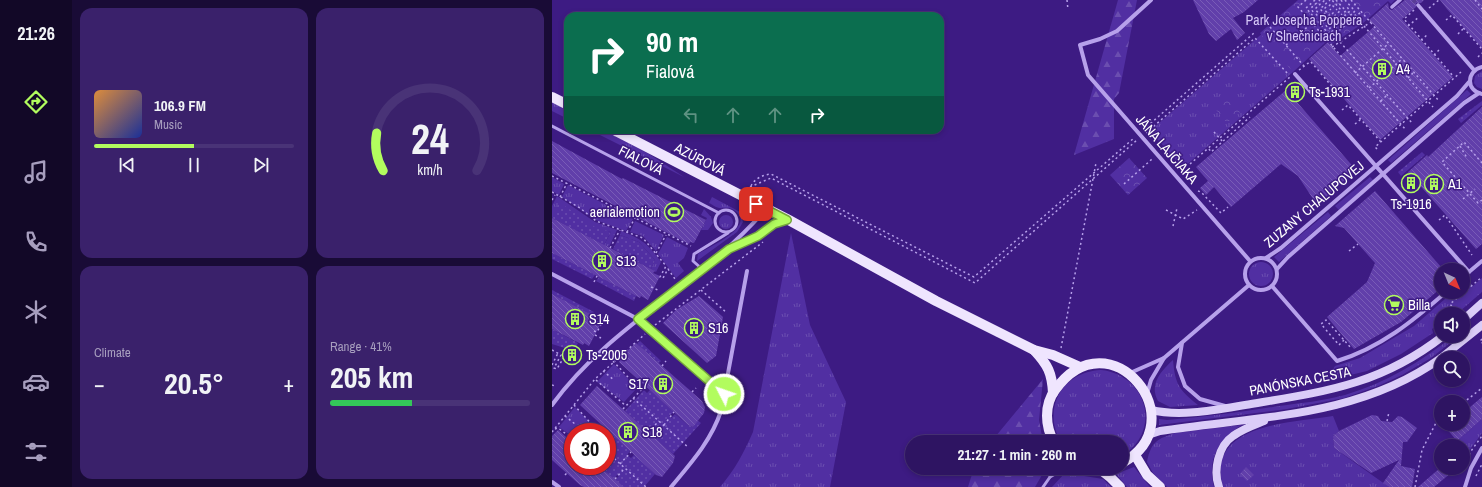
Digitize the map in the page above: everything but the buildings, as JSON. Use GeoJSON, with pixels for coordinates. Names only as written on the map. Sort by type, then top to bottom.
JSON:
{"type":"FeatureCollection","features":[{"type":"Feature","properties":{"kind":"main road"},"geometry":{"type":"LineString","coordinates":[[552,97],[564,103]]}},
{"type":"Feature","properties":{"kind":"main road","name":"AZÚROVÁ"},"geometry":{"type":"LineString","coordinates":[[622,134],[787,220],[936,301],[1034,350],[1058,357],[1080,367]]}},
{"type":"Feature","properties":{"kind":"main road"},"geometry":{"type":"LineString","coordinates":[[1470,314],[1482,303]]}},
{"type":"Feature","properties":{"kind":"main road","name":"PANÓNSKA CESTA"},"geometry":{"type":"LineString","coordinates":[[1450,351],[1482,325]]}},
{"type":"Feature","properties":{"kind":"main road","name":"PANÓNSKA CESTA"},"geometry":{"type":"LineString","coordinates":[[1151,410],[1176,414],[1317,393],[1357,383],[1406,361],[1434,342]]}},
{"type":"Feature","properties":{"kind":"main road"},"geometry":{"type":"LineString","coordinates":[[1034,350],[1048,368],[1052,376],[1053,393]]}},
{"type":"Feature","properties":{"kind":"main road","name":"PANÓNSKA CESTA"},"geometry":{"type":"LineString","coordinates":[[1148,435],[1160,431],[1246,419],[1273,418],[1321,410],[1371,395],[1406,380],[1434,362]]}},
{"type":"Feature","properties":{"kind":"main road"},"geometry":{"type":"LineString","coordinates":[[1052,435],[1047,420],[1049,404],[1053,393],[1065,378],[1080,367],[1091,364],[1105,364],[1130,373],[1147,394],[1151,410],[1148,435],[1143,446],[1129,459]]}},
{"type":"Feature","properties":{"kind":"main road"},"geometry":{"type":"LineString","coordinates":[[1219,487],[1217,466],[1225,444],[1232,436],[1243,430],[1273,418]]}},
{"type":"Feature","properties":{"kind":"main road"},"geometry":{"type":"LineString","coordinates":[[1135,455],[1147,475],[1160,487]]}},
{"type":"Feature","properties":{"kind":"main road"},"geometry":{"type":"LineString","coordinates":[[1108,475],[1120,487]]}},
{"type":"Feature","properties":{"kind":"street","name":"JÁNA LAJČIAKA"},"geometry":{"type":"LineString","coordinates":[[1151,0],[1117,31],[1100,40],[1080,45],[1088,75],[1250,261]]}},
{"type":"Feature","properties":{"kind":"street"},"geometry":{"type":"LineString","coordinates":[[1392,7],[1400,0]]}},
{"type":"Feature","properties":{"kind":"street"},"geometry":{"type":"LineString","coordinates":[[1418,5],[1474,70],[1482,67]]}},
{"type":"Feature","properties":{"kind":"street","name":"ZUZANY CHALUPOVEJ"},"geometry":{"type":"LineString","coordinates":[[1277,269],[1288,257],[1464,103],[1480,94],[1472,89],[1470,82],[1470,78],[1474,70]]}},
{"type":"Feature","properties":{"kind":"street","name":"ZUZANY CHALUPOVEJ"},"geometry":{"type":"LineString","coordinates":[[1295,74],[1382,175],[1461,263]]}},
{"type":"Feature","properties":{"kind":"street","name":"ZUZANY CHALUPOVEJ"},"geometry":{"type":"LineString","coordinates":[[1266,258],[1281,248],[1375,167],[1457,96],[1470,82]]}},
{"type":"Feature","properties":{"kind":"street"},"geometry":{"type":"LineString","coordinates":[[552,405],[563,390],[592,358],[638,319],[729,249],[766,209]]}},
{"type":"Feature","properties":{"kind":"street"},"geometry":{"type":"LineString","coordinates":[[729,249],[758,236],[774,224],[787,220]]}},
{"type":"Feature","properties":{"kind":"street","name":"ZUZANY CHALUPOVEJ"},"geometry":{"type":"LineString","coordinates":[[1250,261],[1255,258],[1266,258],[1271,260],[1277,269],[1277,278],[1272,286]]}},
{"type":"Feature","properties":{"kind":"street"},"geometry":{"type":"LineString","coordinates":[[1250,261],[1245,270],[1246,281],[1249,285],[1258,290],[1263,290],[1272,286],[1337,361],[1358,355],[1409,325],[1438,299]]}},
{"type":"Feature","properties":{"kind":"street"},"geometry":{"type":"LineString","coordinates":[[1470,271],[1482,261]]}},
{"type":"Feature","properties":{"kind":"street"},"geometry":{"type":"LineString","coordinates":[[670,487],[699,454],[715,428],[724,394],[747,271]]}},
{"type":"Feature","properties":{"kind":"street"},"geometry":{"type":"LineString","coordinates":[[552,274],[638,319],[724,394]]}},
{"type":"Feature","properties":{"kind":"street"},"geometry":{"type":"LineString","coordinates":[[1147,394],[1151,380],[1164,358],[1249,285]]}},
{"type":"Feature","properties":{"kind":"street"},"geometry":{"type":"LineString","coordinates":[[1182,342],[1178,367],[1185,386],[1200,400],[1231,407]]}},
{"type":"Feature","properties":{"kind":"street"},"geometry":{"type":"LineString","coordinates":[[1130,373],[1164,358]]}},
{"type":"Feature","properties":{"kind":"street"},"geometry":{"type":"LineString","coordinates":[[1465,487],[1482,448]]}},
{"type":"Feature","properties":{"kind":"street"},"geometry":{"type":"LineString","coordinates":[[552,482],[558,487]]}},
{"type":"Feature","properties":{"kind":"lane","name":"FIALOVÁ"},"geometry":{"type":"LineString","coordinates":[[552,126],[564,132]]}},
{"type":"Feature","properties":{"kind":"lane","name":"FIALOVÁ"},"geometry":{"type":"LineString","coordinates":[[567,134],[719,213]]}},
{"type":"Feature","properties":{"kind":"lane"},"geometry":{"type":"LineString","coordinates":[[702,270],[693,261],[694,254],[730,232],[737,223],[735,215],[728,211],[719,213],[715,221],[717,228],[723,232],[730,232]]}},
{"type":"Feature","properties":{"kind":"lane"},"geometry":{"type":"LineString","coordinates":[[1043,487],[1050,477],[1054,475]]}},
{"type":"Feature","properties":{"kind":"path"},"geometry":{"type":"LineString","coordinates":[[1067,0],[1068,10]]}},
{"type":"Feature","properties":{"kind":"path"},"geometry":{"type":"LineString","coordinates":[[1306,0],[1298,7],[1406,130]]}},
{"type":"Feature","properties":{"kind":"path"},"geometry":{"type":"LineString","coordinates":[[1315,0],[1306,8],[1329,34],[1353,13]]}},
{"type":"Feature","properties":{"kind":"path"},"geometry":{"type":"LineString","coordinates":[[1313,12],[1310,8],[1320,0]]}},
{"type":"Feature","properties":{"kind":"path"},"geometry":{"type":"LineString","coordinates":[[1323,6],[1320,4],[1325,0]]}},
{"type":"Feature","properties":{"kind":"path"},"geometry":{"type":"LineString","coordinates":[[1331,0],[1341,10],[1330,20],[1320,9],[1331,0]]}},
{"type":"Feature","properties":{"kind":"path"},"geometry":{"type":"LineString","coordinates":[[1336,0],[1346,11],[1344,12]]}},
{"type":"Feature","properties":{"kind":"path"},"geometry":{"type":"LineString","coordinates":[[1338,2],[1341,0],[1344,4]]}},
{"type":"Feature","properties":{"kind":"path"},"geometry":{"type":"LineString","coordinates":[[1345,0],[1355,11],[1353,13],[1356,16]]}},
{"type":"Feature","properties":{"kind":"path"},"geometry":{"type":"LineString","coordinates":[[1351,0],[1440,101]]}},
{"type":"Feature","properties":{"kind":"path"},"geometry":{"type":"LineString","coordinates":[[1475,0],[1482,9]]}},
{"type":"Feature","properties":{"kind":"path"},"geometry":{"type":"LineString","coordinates":[[1330,9],[1333,13],[1330,16],[1324,9],[1327,6],[1331,4],[1337,10]]}},
{"type":"Feature","properties":{"kind":"path"},"geometry":{"type":"LineString","coordinates":[[1317,7],[1315,9],[1329,25],[1341,15],[1338,13]]}},
{"type":"Feature","properties":{"kind":"path"},"geometry":{"type":"LineString","coordinates":[[1316,14],[1329,30],[1350,11],[1347,7]]}},
{"type":"Feature","properties":{"kind":"path"},"geometry":{"type":"LineString","coordinates":[[1323,13],[1327,12]]}},
{"type":"Feature","properties":{"kind":"path"},"geometry":{"type":"LineString","coordinates":[[1327,40],[1361,12]]}},
{"type":"Feature","properties":{"kind":"path"},"geometry":{"type":"LineString","coordinates":[[1446,20],[1452,15],[1482,49]]}},
{"type":"Feature","properties":{"kind":"path"},"geometry":{"type":"LineString","coordinates":[[1404,19],[1454,77]]}},
{"type":"Feature","properties":{"kind":"path"},"geometry":{"type":"LineString","coordinates":[[1286,45],[1317,21]]}},
{"type":"Feature","properties":{"kind":"path"},"geometry":{"type":"LineString","coordinates":[[1332,46],[1371,22]]}},
{"type":"Feature","properties":{"kind":"path"},"geometry":{"type":"LineString","coordinates":[[1364,26],[1433,107]]}},
{"type":"Feature","properties":{"kind":"path"},"geometry":{"type":"LineString","coordinates":[[1270,27],[1304,66]]}},
{"type":"Feature","properties":{"kind":"path"},"geometry":{"type":"LineString","coordinates":[[1458,34],[1464,28]]}},
{"type":"Feature","properties":{"kind":"path"},"geometry":{"type":"LineString","coordinates":[[1254,33],[1140,136],[1093,179],[975,282],[771,178],[750,187],[755,180],[771,174],[974,277],[1094,172],[1140,136],[1256,38],[1291,77]]}},
{"type":"Feature","properties":{"kind":"path"},"geometry":{"type":"LineString","coordinates":[[1421,40],[1427,35]]}},
{"type":"Feature","properties":{"kind":"path"},"geometry":{"type":"LineString","coordinates":[[1340,42],[1413,124]]}},
{"type":"Feature","properties":{"kind":"path"},"geometry":{"type":"LineString","coordinates":[[1355,73],[1389,43]]}},
{"type":"Feature","properties":{"kind":"path"},"geometry":{"type":"LineString","coordinates":[[1434,55],[1440,49]]}},
{"type":"Feature","properties":{"kind":"path"},"geometry":{"type":"LineString","coordinates":[[1478,57],[1482,53]]}},
{"type":"Feature","properties":{"kind":"path"},"geometry":{"type":"LineString","coordinates":[[1369,88],[1402,59]]}},
{"type":"Feature","properties":{"kind":"path"},"geometry":{"type":"LineString","coordinates":[[1190,164],[1311,61],[1336,90],[1329,95]]}},
{"type":"Feature","properties":{"kind":"path"},"geometry":{"type":"LineString","coordinates":[[1408,78],[1414,72]]}},
{"type":"Feature","properties":{"kind":"path"},"geometry":{"type":"LineString","coordinates":[[1377,149],[1375,147],[1380,142],[1461,72]]}},
{"type":"Feature","properties":{"kind":"path"},"geometry":{"type":"LineString","coordinates":[[1381,101],[1387,96]]}},
{"type":"Feature","properties":{"kind":"path"},"geometry":{"type":"LineString","coordinates":[[1342,110],[1348,105],[1380,142]]}},
{"type":"Feature","properties":{"kind":"path"},"geometry":{"type":"LineString","coordinates":[[1208,148],[1211,152],[1250,117]]}},
{"type":"Feature","properties":{"kind":"path"},"geometry":{"type":"LineString","coordinates":[[1355,124],[1361,119]]}},
{"type":"Feature","properties":{"kind":"path"},"geometry":{"type":"LineString","coordinates":[[1214,132],[1223,142]]}},
{"type":"Feature","properties":{"kind":"path"},"geometry":{"type":"LineString","coordinates":[[1482,163],[1464,142],[1442,162],[1478,203],[1482,200]]}},
{"type":"Feature","properties":{"kind":"path"},"geometry":{"type":"LineString","coordinates":[[1460,146],[1467,158]]}},
{"type":"Feature","properties":{"kind":"path"},"geometry":{"type":"LineString","coordinates":[[1124,184],[1156,154]]}},
{"type":"Feature","properties":{"kind":"path"},"geometry":{"type":"LineString","coordinates":[[1058,357],[1066,323],[1096,163]]}},
{"type":"Feature","properties":{"kind":"path"},"geometry":{"type":"LineString","coordinates":[[552,176],[691,246]]}},
{"type":"Feature","properties":{"kind":"path"},"geometry":{"type":"LineString","coordinates":[[560,197],[567,183]]}},
{"type":"Feature","properties":{"kind":"path"},"geometry":{"type":"LineString","coordinates":[[1185,187],[1201,192],[1220,213],[1228,207]]}},
{"type":"Feature","properties":{"kind":"path"},"geometry":{"type":"LineString","coordinates":[[1464,199],[1475,189]]}},
{"type":"Feature","properties":{"kind":"path"},"geometry":{"type":"LineString","coordinates":[[552,192],[596,221],[643,238],[666,266],[660,277],[663,278],[668,269],[675,279]]}},
{"type":"Feature","properties":{"kind":"path"},"geometry":{"type":"LineString","coordinates":[[552,200],[555,194]]}},
{"type":"Feature","properties":{"kind":"path"},"geometry":{"type":"LineString","coordinates":[[1173,226],[1177,208]]}},
{"type":"Feature","properties":{"kind":"path"},"geometry":{"type":"LineString","coordinates":[[1166,210],[1183,219],[1192,213]]}},
{"type":"Feature","properties":{"kind":"path"},"geometry":{"type":"LineString","coordinates":[[1439,220],[1445,214],[1472,254]]}},
{"type":"Feature","properties":{"kind":"path"},"geometry":{"type":"LineString","coordinates":[[627,232],[635,218]]}},
{"type":"Feature","properties":{"kind":"path"},"geometry":{"type":"LineString","coordinates":[[610,248],[620,230]]}},
{"type":"Feature","properties":{"kind":"path"},"geometry":{"type":"LineString","coordinates":[[656,253],[666,234]]}},
{"type":"Feature","properties":{"kind":"path"},"geometry":{"type":"LineString","coordinates":[[652,328],[763,242]]}},
{"type":"Feature","properties":{"kind":"path"},"geometry":{"type":"LineString","coordinates":[[1349,251],[1358,244]]}},
{"type":"Feature","properties":{"kind":"path"},"geometry":{"type":"LineString","coordinates":[[594,282],[597,276]]}},
{"type":"Feature","properties":{"kind":"path"},"geometry":{"type":"LineString","coordinates":[[1452,307],[1450,304],[1482,277]]}},
{"type":"Feature","properties":{"kind":"path"},"geometry":{"type":"LineString","coordinates":[[651,287],[660,291]]}},
{"type":"Feature","properties":{"kind":"path"},"geometry":{"type":"LineString","coordinates":[[701,290],[727,313]]}},
{"type":"Feature","properties":{"kind":"path"},"geometry":{"type":"LineString","coordinates":[[594,331],[597,332],[604,319],[596,315],[597,312]]}},
{"type":"Feature","properties":{"kind":"path"},"geometry":{"type":"LineString","coordinates":[[1344,340],[1339,345],[1321,324],[1326,320],[1358,355]]}},
{"type":"Feature","properties":{"kind":"path"},"geometry":{"type":"LineString","coordinates":[[552,432],[595,379],[613,361],[648,331]]}},
{"type":"Feature","properties":{"kind":"path"},"geometry":{"type":"LineString","coordinates":[[595,335],[601,338]]}},
{"type":"Feature","properties":{"kind":"path"},"geometry":{"type":"LineString","coordinates":[[1482,339],[1480,341],[1482,343]]}},
{"type":"Feature","properties":{"kind":"path"},"geometry":{"type":"LineString","coordinates":[[552,350],[558,354]]}},
{"type":"Feature","properties":{"kind":"path"},"geometry":{"type":"LineString","coordinates":[[558,354],[560,355],[554,368],[557,369],[564,357],[575,364]]}},
{"type":"Feature","properties":{"kind":"path"},"geometry":{"type":"LineString","coordinates":[[552,365],[558,354]]}},
{"type":"Feature","properties":{"kind":"path"},"geometry":{"type":"LineString","coordinates":[[613,361],[640,390]]}},
{"type":"Feature","properties":{"kind":"path"},"geometry":{"type":"LineString","coordinates":[[662,366],[666,361]]}},
{"type":"Feature","properties":{"kind":"path"},"geometry":{"type":"LineString","coordinates":[[603,371],[614,380]]}},
{"type":"Feature","properties":{"kind":"path"},"geometry":{"type":"LineString","coordinates":[[595,379],[626,406]]}},
{"type":"Feature","properties":{"kind":"path"},"geometry":{"type":"LineString","coordinates":[[623,409],[644,386]]}},
{"type":"Feature","properties":{"kind":"path"},"geometry":{"type":"LineString","coordinates":[[692,392],[696,388]]}},
{"type":"Feature","properties":{"kind":"path"},"geometry":{"type":"LineString","coordinates":[[1470,397],[1482,388]]}},
{"type":"Feature","properties":{"kind":"path"},"geometry":{"type":"LineString","coordinates":[[633,398],[689,448]]}},
{"type":"Feature","properties":{"kind":"path"},"geometry":{"type":"LineString","coordinates":[[574,405],[591,423]]}},
{"type":"Feature","properties":{"kind":"path"},"geometry":{"type":"LineString","coordinates":[[664,425],[674,412]]}},
{"type":"Feature","properties":{"kind":"path"},"geometry":{"type":"LineString","coordinates":[[1387,421],[1389,412]]}},
{"type":"Feature","properties":{"kind":"path"},"geometry":{"type":"LineString","coordinates":[[565,416],[574,423]]}},
{"type":"Feature","properties":{"kind":"path"},"geometry":{"type":"LineString","coordinates":[[648,432],[659,421]]}},
{"type":"Feature","properties":{"kind":"path"},"geometry":{"type":"LineString","coordinates":[[554,429],[558,428],[564,432]]}},
{"type":"Feature","properties":{"kind":"path"},"geometry":{"type":"LineString","coordinates":[[1415,487],[1422,450],[1434,428]]}},
{"type":"Feature","properties":{"kind":"path"},"geometry":{"type":"LineString","coordinates":[[620,464],[631,452]]}},
{"type":"Feature","properties":{"kind":"path"},"geometry":{"type":"LineString","coordinates":[[616,460],[646,487]]}},
{"type":"Feature","properties":{"kind":"path"},"geometry":{"type":"LineString","coordinates":[[1473,481],[1482,465]]}},
{"type":"Feature","properties":{"kind":"path"},"geometry":{"type":"LineString","coordinates":[[614,479],[625,468]]}},
{"type":"Feature","properties":{"kind":"green space"},"geometry":{"type":"Polygon","coordinates":[[[1118,0],[1137,0],[1119,93],[1114,99],[1114,139],[1074,155],[1118,0]]]}},
{"type":"Feature","properties":{"kind":"green space","name":"Park Josepha Poppera v Slnečniciach"},"geometry":{"type":"Polygon","coordinates":[[[1298,0],[1395,0],[1391,4],[1388,1],[1362,24],[1332,44],[1326,42],[1293,72],[1260,33],[1298,0]]]}},
{"type":"Feature","properties":{"kind":"green space"},"geometry":{"type":"Polygon","coordinates":[[[1294,6],[1293,72],[1183,168],[1150,131],[1294,6]]]}},
{"type":"Feature","properties":{"kind":"green space"},"geometry":{"type":"Polygon","coordinates":[[[1482,71],[1482,89],[1477,87],[1474,83],[1475,76],[1482,71]]]}},
{"type":"Feature","properties":{"kind":"green space"},"geometry":{"type":"Polygon","coordinates":[[[1467,90],[1471,94],[1391,163],[1388,160],[1467,90]]]}},
{"type":"Feature","properties":{"kind":"green space"},"geometry":{"type":"Polygon","coordinates":[[[1224,93],[1240,112],[1227,123],[1211,104],[1224,93]]]}},
{"type":"Feature","properties":{"kind":"green space"},"geometry":{"type":"Polygon","coordinates":[[[552,101],[564,108],[564,117],[552,111],[552,101]]]}},
{"type":"Feature","properties":{"kind":"green space"},"geometry":{"type":"Polygon","coordinates":[[[1482,101],[1482,105],[1461,123],[1458,119],[1482,101]]]}},
{"type":"Feature","properties":{"kind":"green space"},"geometry":{"type":"Polygon","coordinates":[[[598,134],[612,134],[649,154],[684,177],[598,134]]]}},
{"type":"Feature","properties":{"kind":"green space"},"geometry":{"type":"Polygon","coordinates":[[[1422,152],[1425,155],[1401,176],[1398,172],[1422,152]]]}},
{"type":"Feature","properties":{"kind":"green space"},"geometry":{"type":"Polygon","coordinates":[[[1129,158],[1147,178],[1128,195],[1110,175],[1129,158]]]}},
{"type":"Feature","properties":{"kind":"green space"},"geometry":{"type":"Polygon","coordinates":[[[552,177],[564,184],[559,195],[552,191],[552,177]]]}},
{"type":"Feature","properties":{"kind":"green space"},"geometry":{"type":"Polygon","coordinates":[[[1370,177],[1373,180],[1339,210],[1335,206],[1370,177]]]}},
{"type":"Feature","properties":{"kind":"green space"},"geometry":{"type":"Polygon","coordinates":[[[568,185],[633,219],[626,231],[596,220],[562,197],[568,185]]]}},
{"type":"Feature","properties":{"kind":"green space"},"geometry":{"type":"Polygon","coordinates":[[[557,196],[595,222],[617,230],[609,247],[604,245],[611,232],[552,217],[552,206],[557,196]]]}},
{"type":"Feature","properties":{"kind":"green space"},"geometry":{"type":"Polygon","coordinates":[[[712,197],[740,212],[743,222],[737,232],[697,261],[698,254],[730,235],[737,228],[740,222],[739,215],[732,209],[719,208],[709,203],[712,197]]]}},
{"type":"Feature","properties":{"kind":"green space"},"geometry":{"type":"Polygon","coordinates":[[[559,202],[595,227],[611,232],[604,245],[552,218],[559,202]]]}},
{"type":"Feature","properties":{"kind":"green space"},"geometry":{"type":"Polygon","coordinates":[[[704,209],[711,217],[713,223],[708,230],[701,230],[707,218],[701,215],[704,209]]]}},
{"type":"Feature","properties":{"kind":"green space"},"geometry":{"type":"Polygon","coordinates":[[[1328,212],[1331,216],[1279,262],[1274,257],[1328,212]]]}},
{"type":"Feature","properties":{"kind":"green space"},"geometry":{"type":"Polygon","coordinates":[[[726,215],[731,217],[733,222],[731,227],[726,229],[721,227],[719,222],[721,217],[726,215]]]}},
{"type":"Feature","properties":{"kind":"green space"},"geometry":{"type":"Polygon","coordinates":[[[635,221],[664,235],[656,251],[643,236],[630,232],[635,221]]]}},
{"type":"Feature","properties":{"kind":"green space"},"geometry":{"type":"Polygon","coordinates":[[[621,231],[644,243],[652,251],[661,262],[656,272],[651,269],[655,260],[639,242],[620,235],[621,231]]]}},
{"type":"Feature","properties":{"kind":"green space"},"geometry":{"type":"Polygon","coordinates":[[[791,233],[810,325],[846,402],[830,487],[720,487],[739,461],[753,432],[791,233]]]}},
{"type":"Feature","properties":{"kind":"green space"},"geometry":{"type":"Polygon","coordinates":[[[620,235],[639,242],[655,260],[651,269],[613,249],[620,235]]]}},
{"type":"Feature","properties":{"kind":"green space"},"geometry":{"type":"Polygon","coordinates":[[[667,237],[688,248],[684,258],[678,263],[684,271],[676,278],[658,254],[667,237]]]}},
{"type":"Feature","properties":{"kind":"green space"},"geometry":{"type":"Polygon","coordinates":[[[552,253],[595,275],[592,279],[552,259],[552,253]]]}},
{"type":"Feature","properties":{"kind":"green space"},"geometry":{"type":"Polygon","coordinates":[[[1261,262],[1266,263],[1272,269],[1272,279],[1266,285],[1261,286],[1256,285],[1250,279],[1249,274],[1250,269],[1256,263],[1261,262]]]}},
{"type":"Feature","properties":{"kind":"green space"},"geometry":{"type":"Polygon","coordinates":[[[599,277],[636,296],[634,301],[596,281],[599,277]]]}},
{"type":"Feature","properties":{"kind":"green space"},"geometry":{"type":"Polygon","coordinates":[[[1482,278],[1482,292],[1465,307],[1436,307],[1445,299],[1470,299],[1470,283],[1473,286],[1482,278]]]}},
{"type":"Feature","properties":{"kind":"green space"},"geometry":{"type":"Polygon","coordinates":[[[552,290],[594,312],[592,315],[552,294],[552,290]]]}},
{"type":"Feature","properties":{"kind":"green space"},"geometry":{"type":"Polygon","coordinates":[[[1434,309],[1433,333],[1401,354],[1367,371],[1325,381],[1335,366],[1360,358],[1414,326],[1434,309]]]}},
{"type":"Feature","properties":{"kind":"green space"},"geometry":{"type":"Polygon","coordinates":[[[552,329],[578,343],[574,351],[552,344],[552,329]]]}},
{"type":"Feature","properties":{"kind":"green space"},"geometry":{"type":"Polygon","coordinates":[[[640,341],[661,361],[659,363],[637,344],[640,341]]]}},
{"type":"Feature","properties":{"kind":"green space"},"geometry":{"type":"Polygon","coordinates":[[[1445,343],[1450,343],[1440,351],[1434,351],[1434,356],[1431,358],[1402,375],[1378,386],[1344,398],[1287,409],[1159,425],[1159,419],[1167,420],[1223,414],[1312,402],[1345,395],[1360,390],[1402,371],[1445,343]]]}},
{"type":"Feature","properties":{"kind":"green space"},"geometry":{"type":"Polygon","coordinates":[[[1173,360],[1175,375],[1179,386],[1186,395],[1198,405],[1170,407],[1158,401],[1155,389],[1156,383],[1161,373],[1173,360]]]}},
{"type":"Feature","properties":{"kind":"green space"},"geometry":{"type":"Polygon","coordinates":[[[614,364],[637,388],[624,402],[597,382],[614,364]]]}},
{"type":"Feature","properties":{"kind":"green space"},"geometry":{"type":"Polygon","coordinates":[[[1101,370],[1117,374],[1129,382],[1139,393],[1144,406],[1146,419],[1142,433],[1135,445],[1129,450],[1129,435],[1058,435],[1054,417],[1055,405],[1059,394],[1066,385],[1076,377],[1087,372],[1101,370]]]}},
{"type":"Feature","properties":{"kind":"green space"},"geometry":{"type":"Polygon","coordinates":[[[1043,379],[1039,420],[1042,435],[997,435],[1043,379]]]}},
{"type":"Feature","properties":{"kind":"green space"},"geometry":{"type":"Polygon","coordinates":[[[644,390],[647,393],[650,390],[674,412],[669,416],[671,418],[675,414],[688,425],[693,427],[697,420],[701,423],[673,454],[649,433],[653,429],[651,427],[647,431],[625,411],[644,390]]]}},
{"type":"Feature","properties":{"kind":"green space"},"geometry":{"type":"Polygon","coordinates":[[[575,407],[590,423],[564,423],[564,431],[559,427],[575,407]]]}},
{"type":"Feature","properties":{"kind":"green space"},"geometry":{"type":"Polygon","coordinates":[[[1333,416],[1339,431],[1333,436],[1334,448],[1389,487],[1223,487],[1221,466],[1227,450],[1239,438],[1256,430],[1275,425],[1333,416]]]}},
{"type":"Feature","properties":{"kind":"green space"},"geometry":{"type":"Polygon","coordinates":[[[1482,419],[1482,433],[1470,450],[1470,439],[1459,439],[1482,419]]]}},
{"type":"Feature","properties":{"kind":"green space"},"geometry":{"type":"Polygon","coordinates":[[[1242,425],[1227,437],[1216,451],[1212,468],[1214,487],[1167,487],[1153,473],[1147,462],[1151,450],[1156,442],[1169,435],[1242,425]]]}},
{"type":"Feature","properties":{"kind":"green space"},"geometry":{"type":"Polygon","coordinates":[[[616,438],[630,451],[627,455],[631,458],[634,455],[637,457],[655,474],[644,487],[623,487],[615,480],[619,476],[617,475],[614,479],[609,475],[616,475],[616,438]]]}},
{"type":"Feature","properties":{"kind":"green space"},"geometry":{"type":"Polygon","coordinates":[[[1134,467],[1150,487],[1127,487],[1117,475],[1129,475],[1129,469],[1134,467]]]}},
{"type":"Feature","properties":{"kind":"green space"},"geometry":{"type":"Polygon","coordinates":[[[972,475],[1042,475],[1035,487],[968,487],[972,475]]]}},
{"type":"Feature","properties":{"kind":"green space"},"geometry":{"type":"Polygon","coordinates":[[[1063,475],[1078,475],[1103,479],[1111,487],[1052,487],[1063,475]]]}},
{"type":"Feature","properties":{"kind":"tunnel"},"geometry":{"type":"LineString","coordinates":[[1413,0],[1418,5]]}},
{"type":"Feature","properties":{"kind":"place","name":"A4"},"geometry":{"type":"Point","coordinates":[1382,69]}},
{"type":"Feature","properties":{"kind":"place","name":"Ts-1931"},"geometry":{"type":"Point","coordinates":[1295,92]}},
{"type":"Feature","properties":{"kind":"place","name":"Ts-1916"},"geometry":{"type":"Point","coordinates":[1411,183]}},
{"type":"Feature","properties":{"kind":"place","name":"A1"},"geometry":{"type":"Point","coordinates":[1434,184]}},
{"type":"Feature","properties":{"kind":"place","name":"aerialemotion"},"geometry":{"type":"Point","coordinates":[674,212]}},
{"type":"Feature","properties":{"kind":"place","name":"S13"},"geometry":{"type":"Point","coordinates":[602,261]}},
{"type":"Feature","properties":{"kind":"place","name":"Billa"},"geometry":{"type":"Point","coordinates":[1394,305]}},
{"type":"Feature","properties":{"kind":"place","name":"S14"},"geometry":{"type":"Point","coordinates":[575,319]}},
{"type":"Feature","properties":{"kind":"place","name":"S16"},"geometry":{"type":"Point","coordinates":[694,328]}},
{"type":"Feature","properties":{"kind":"place","name":"Ts-2005"},"geometry":{"type":"Point","coordinates":[572,355]}},
{"type":"Feature","properties":{"kind":"place","name":"S17"},"geometry":{"type":"Point","coordinates":[663,384]}},
{"type":"Feature","properties":{"kind":"place","name":"S18"},"geometry":{"type":"Point","coordinates":[628,432]}},
{"type":"Feature","properties":{"kind":"route"},"geometry":{"type":"LineString","coordinates":[[724,394],[638,319],[729,249],[758,236],[774,224],[787,220],[756,204]]}}]}
